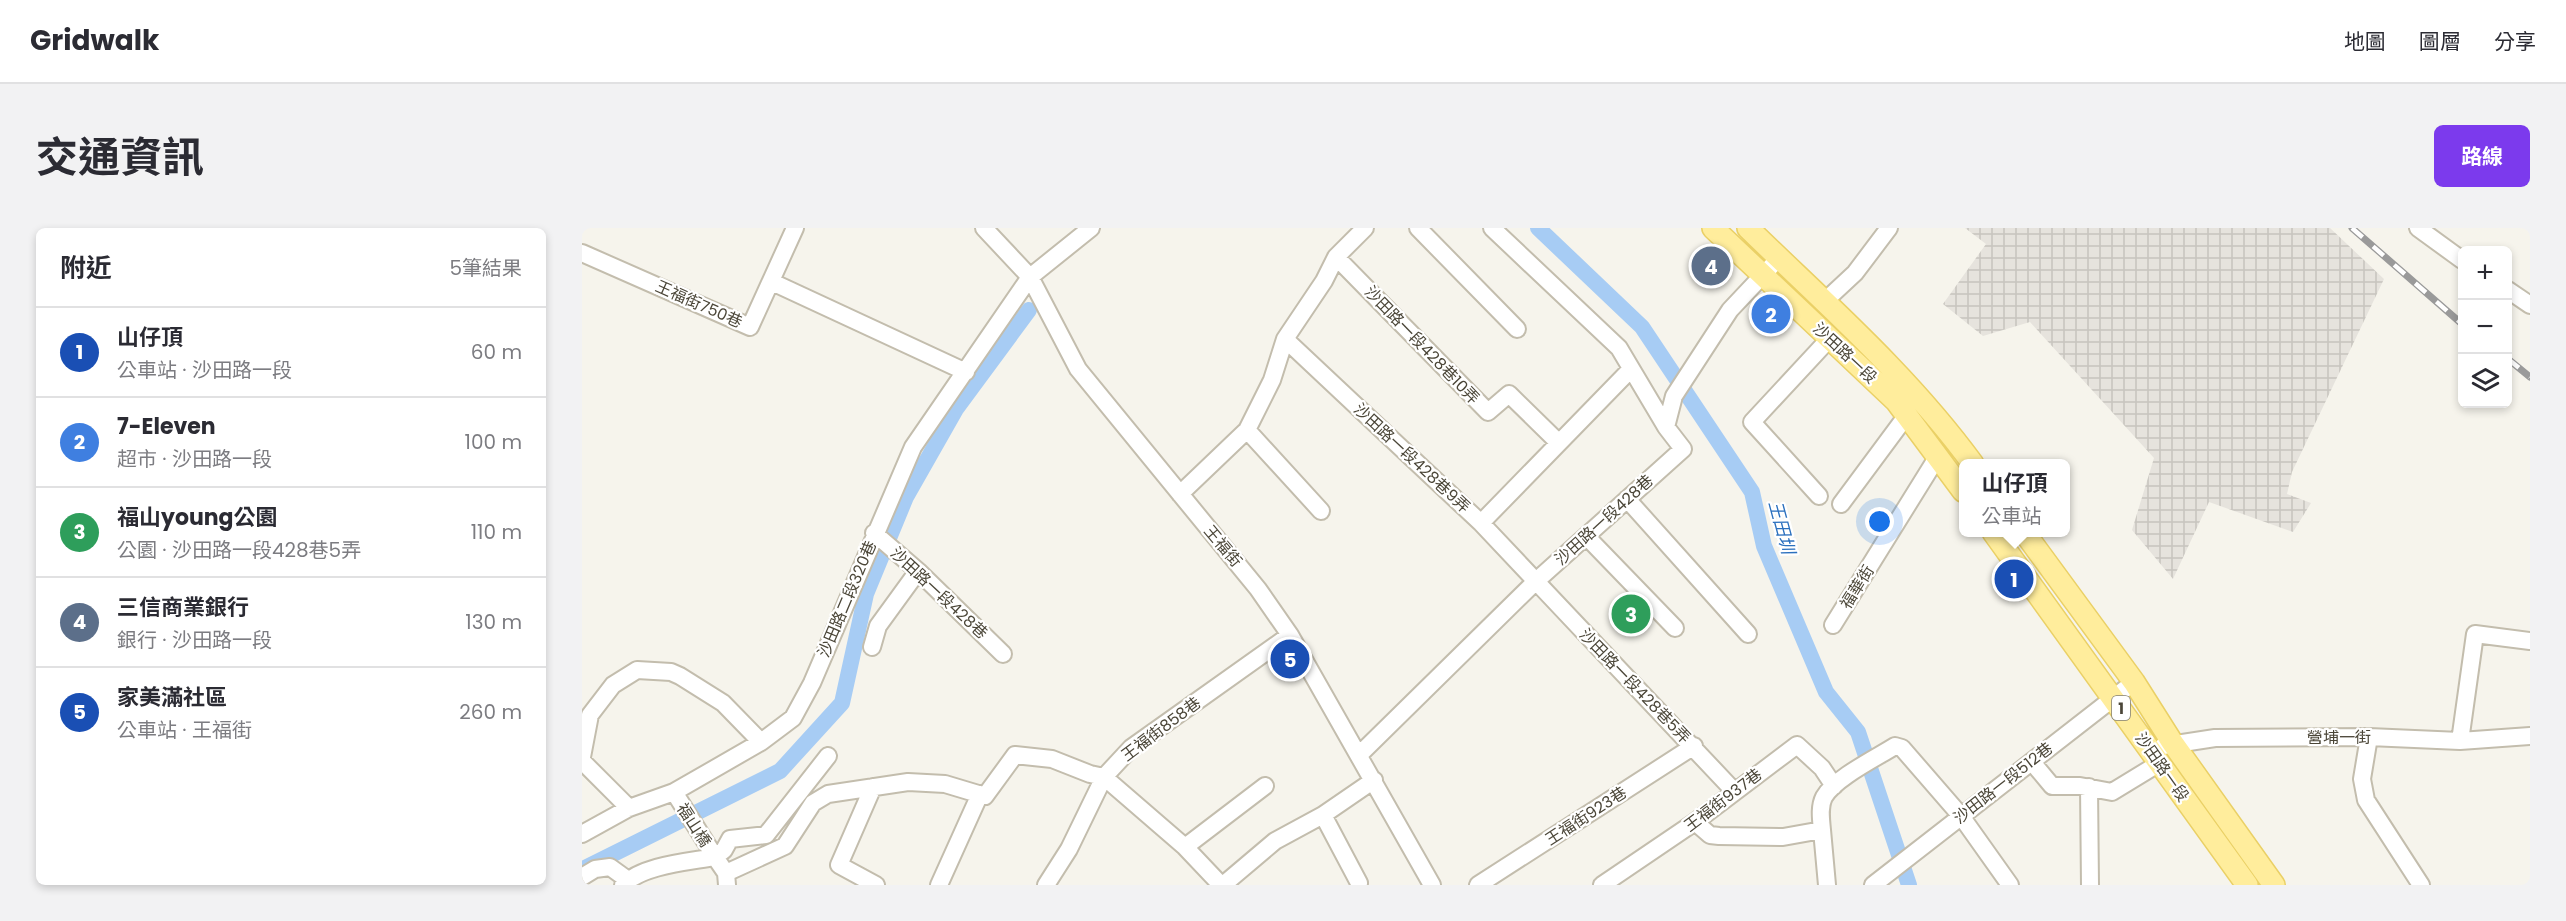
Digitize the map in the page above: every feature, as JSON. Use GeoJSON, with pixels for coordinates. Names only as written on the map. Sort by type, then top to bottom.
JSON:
{"type":"FeatureCollection","features":[{"type":"Feature","properties":{"kind":"main road","name":"沙田路一段"},"geometry":{"type":"LineString","coordinates":[[1713,228],[1830,338],[1907,415],[1959,485]]}},
{"type":"Feature","properties":{"kind":"main road","name":"沙田路一段"},"geometry":{"type":"LineString","coordinates":[[1748,228],[1826,300],[1893,367],[1969,459]]}},
{"type":"Feature","properties":{"kind":"main road","name":"沙田路一段"},"geometry":{"type":"LineString","coordinates":[[1997,537],[2247,885]]}},
{"type":"Feature","properties":{"kind":"main road","name":"沙田路一段"},"geometry":{"type":"LineString","coordinates":[[2028,537],[2134,682],[2172,742],[2274,885]]}},
{"type":"Feature","properties":{"kind":"street","name":"王福街750巷"},"geometry":{"type":"LineString","coordinates":[[582,253],[750,327],[795,228]]}},
{"type":"Feature","properties":{"kind":"street","name":"王福街"},"geometry":{"type":"LineString","coordinates":[[984,228],[1030,277],[1078,369],[1258,589],[1290,635],[1432,885]]}},
{"type":"Feature","properties":{"kind":"street","name":"沙田路二段320巷"},"geometry":{"type":"LineString","coordinates":[[582,834],[629,808],[674,792],[761,742],[793,718],[812,683],[874,533],[913,447],[1030,277],[1091,228]]}},
{"type":"Feature","properties":{"kind":"street"},"geometry":{"type":"LineString","coordinates":[[1180,494],[1247,430],[1272,380],[1285,339],[1324,281],[1336,257],[1365,228]]}},
{"type":"Feature","properties":{"kind":"street"},"geometry":{"type":"LineString","coordinates":[[1418,228],[1517,329]]}},
{"type":"Feature","properties":{"kind":"street"},"geometry":{"type":"LineString","coordinates":[[1492,228],[1618,348],[1666,427]]}},
{"type":"Feature","properties":{"kind":"street"},"geometry":{"type":"LineString","coordinates":[[1826,300],[1856,273],[1889,228]]}},
{"type":"Feature","properties":{"kind":"street"},"geometry":{"type":"LineString","coordinates":[[2418,228],[2458,256]]}},
{"type":"Feature","properties":{"kind":"street","name":"沙田路一段428巷10弄"},"geometry":{"type":"LineString","coordinates":[[1336,257],[1488,412],[1509,394],[1558,442]]}},
{"type":"Feature","properties":{"kind":"street"},"geometry":{"type":"LineString","coordinates":[[1666,427],[1674,396],[1730,310],[1779,258]]}},
{"type":"Feature","properties":{"kind":"street"},"geometry":{"type":"LineString","coordinates":[[772,282],[966,372]]}},
{"type":"Feature","properties":{"kind":"street"},"geometry":{"type":"LineString","coordinates":[[2512,293],[2530,305]]}},
{"type":"Feature","properties":{"kind":"street"},"geometry":{"type":"LineString","coordinates":[[1820,496],[1752,422],[1830,338]]}},
{"type":"Feature","properties":{"kind":"street","name":"沙田路一段428巷9弄"},"geometry":{"type":"LineString","coordinates":[[1285,339],[1481,523],[1535,582]]}},
{"type":"Feature","properties":{"kind":"street"},"geometry":{"type":"LineString","coordinates":[[1481,523],[1631,369]]}},
{"type":"Feature","properties":{"kind":"street"},"geometry":{"type":"LineString","coordinates":[[1841,504],[1907,415]]}},
{"type":"Feature","properties":{"kind":"street","name":"沙田路一段428巷"},"geometry":{"type":"LineString","coordinates":[[1359,755],[1535,582],[1683,449],[1666,427]]}},
{"type":"Feature","properties":{"kind":"street"},"geometry":{"type":"LineString","coordinates":[[1247,430],[1321,511]]}},
{"type":"Feature","properties":{"kind":"street","name":"福華街"},"geometry":{"type":"LineString","coordinates":[[1833,625],[1938,456]]}},
{"type":"Feature","properties":{"kind":"street"},"geometry":{"type":"LineString","coordinates":[[1627,499],[1748,634]]}},
{"type":"Feature","properties":{"kind":"street","name":"沙田路一段428巷"},"geometry":{"type":"LineString","coordinates":[[874,533],[918,571],[1003,654]]}},
{"type":"Feature","properties":{"kind":"street"},"geometry":{"type":"LineString","coordinates":[[1586,536],[1675,628]]}},
{"type":"Feature","properties":{"kind":"street"},"geometry":{"type":"LineString","coordinates":[[872,647],[878,626],[918,571]]}},
{"type":"Feature","properties":{"kind":"street","name":"沙田路一段428巷5弄"},"geometry":{"type":"LineString","coordinates":[[1535,582],[1694,746],[1734,791]]}},
{"type":"Feature","properties":{"kind":"street"},"geometry":{"type":"LineString","coordinates":[[2460,741],[2475,634],[2530,641]]}},
{"type":"Feature","properties":{"kind":"street","name":"王福街858巷"},"geometry":{"type":"LineString","coordinates":[[1046,885],[1069,849],[1104,777],[1131,748],[1290,635]]}},
{"type":"Feature","properties":{"kind":"street"},"geometry":{"type":"LineString","coordinates":[[629,808],[582,759],[590,715],[613,685],[637,670],[671,672],[680,675],[723,703],[761,742]]}},
{"type":"Feature","properties":{"kind":"street","name":"沙田路一段512巷"},"geometry":{"type":"LineString","coordinates":[[1873,885],[2134,682]]}},
{"type":"Feature","properties":{"kind":"street","name":"營埔一街"},"geometry":{"type":"LineString","coordinates":[[2032,762],[2052,786],[2089,787],[2112,792],[2172,742],[2216,738],[2369,737],[2460,741],[2530,736]]}},
{"type":"Feature","properties":{"kind":"street"},"geometry":{"type":"LineString","coordinates":[[2369,737],[2362,779],[2366,800],[2421,885]]}},
{"type":"Feature","properties":{"kind":"street","name":"王福街937巷"},"geometry":{"type":"LineString","coordinates":[[1602,885],[1695,822],[1797,745],[1822,768],[1834,786]]}},
{"type":"Feature","properties":{"kind":"street","name":"王福街923巷"},"geometry":{"type":"LineString","coordinates":[[1478,885],[1694,746]]}},
{"type":"Feature","properties":{"kind":"street"},"geometry":{"type":"LineString","coordinates":[[1827,885],[1820,815],[1824,797],[1834,786],[1895,746],[1902,748],[1961,816],[2010,885]]}},
{"type":"Feature","properties":{"kind":"street"},"geometry":{"type":"LineString","coordinates":[[727,879],[785,846],[813,803],[828,794],[908,782],[945,784],[985,796],[1016,755],[1052,759],[1104,777],[1185,847],[1222,885],[1275,841],[1323,814],[1374,780]]}},
{"type":"Feature","properties":{"kind":"street"},"geometry":{"type":"LineString","coordinates":[[582,876],[595,869],[610,867],[626,883],[664,866],[715,857],[724,850],[730,839],[766,836],[828,756]]}},
{"type":"Feature","properties":{"kind":"street"},"geometry":{"type":"LineString","coordinates":[[1185,847],[1264,786]]}},
{"type":"Feature","properties":{"kind":"street"},"geometry":{"type":"LineString","coordinates":[[873,787],[839,866],[876,885]]}},
{"type":"Feature","properties":{"kind":"street"},"geometry":{"type":"LineString","coordinates":[[2089,787],[2090,885]]}},
{"type":"Feature","properties":{"kind":"street","name":"福山橋"},"geometry":{"type":"LineString","coordinates":[[674,792],[727,879]]}},
{"type":"Feature","properties":{"kind":"street"},"geometry":{"type":"LineString","coordinates":[[939,885],[980,794]]}},
{"type":"Feature","properties":{"kind":"street"},"geometry":{"type":"LineString","coordinates":[[1323,814],[1359,883]]}},
{"type":"Feature","properties":{"kind":"street"},"geometry":{"type":"LineString","coordinates":[[1695,822],[1710,835],[1719,836],[1783,837],[1822,830]]}},
{"type":"Feature","properties":{"kind":"shaded area"},"geometry":{"type":"Polygon","coordinates":[[[1965,228],[2330,228],[2384,279],[2292,472],[2287,494],[2311,503],[2293,532],[2209,502],[2173,579],[2132,530],[2154,458],[2030,322],[1983,336],[1943,304],[1986,244],[1965,228]]]}},
{"type":"Feature","properties":{"kind":"waterway","name":"王田圳"},"geometry":{"type":"LineString","coordinates":[[1538,228],[1642,327],[1752,492],[1764,546],[1826,692],[1858,732],[1909,885]]}},
{"type":"Feature","properties":{"kind":"waterway"},"geometry":{"type":"LineString","coordinates":[[583,869],[780,771],[842,703],[866,594],[906,497],[956,409],[1029,310]]}},
{"type":"Feature","properties":{"kind":"railway"},"geometry":{"type":"LineString","coordinates":[[2352,228],[2458,321]]}},
{"type":"Feature","properties":{"kind":"railway"},"geometry":{"type":"LineString","coordinates":[[2512,362],[2530,377]]}},
{"type":"Feature","properties":{"kind":"place","name":"三信商業銀行"},"geometry":{"type":"Point","coordinates":[1711,266]}},
{"type":"Feature","properties":{"kind":"place","name":"7-Eleven"},"geometry":{"type":"Point","coordinates":[1771,314]}},
{"type":"Feature","properties":{"kind":"place","name":"山仔頂"},"geometry":{"type":"Point","coordinates":[2014,579]}},
{"type":"Feature","properties":{"kind":"place","name":"福山young公園"},"geometry":{"type":"Point","coordinates":[1631,614]}},
{"type":"Feature","properties":{"kind":"place","name":"家美滿社區"},"geometry":{"type":"Point","coordinates":[1290,659]}}]}
